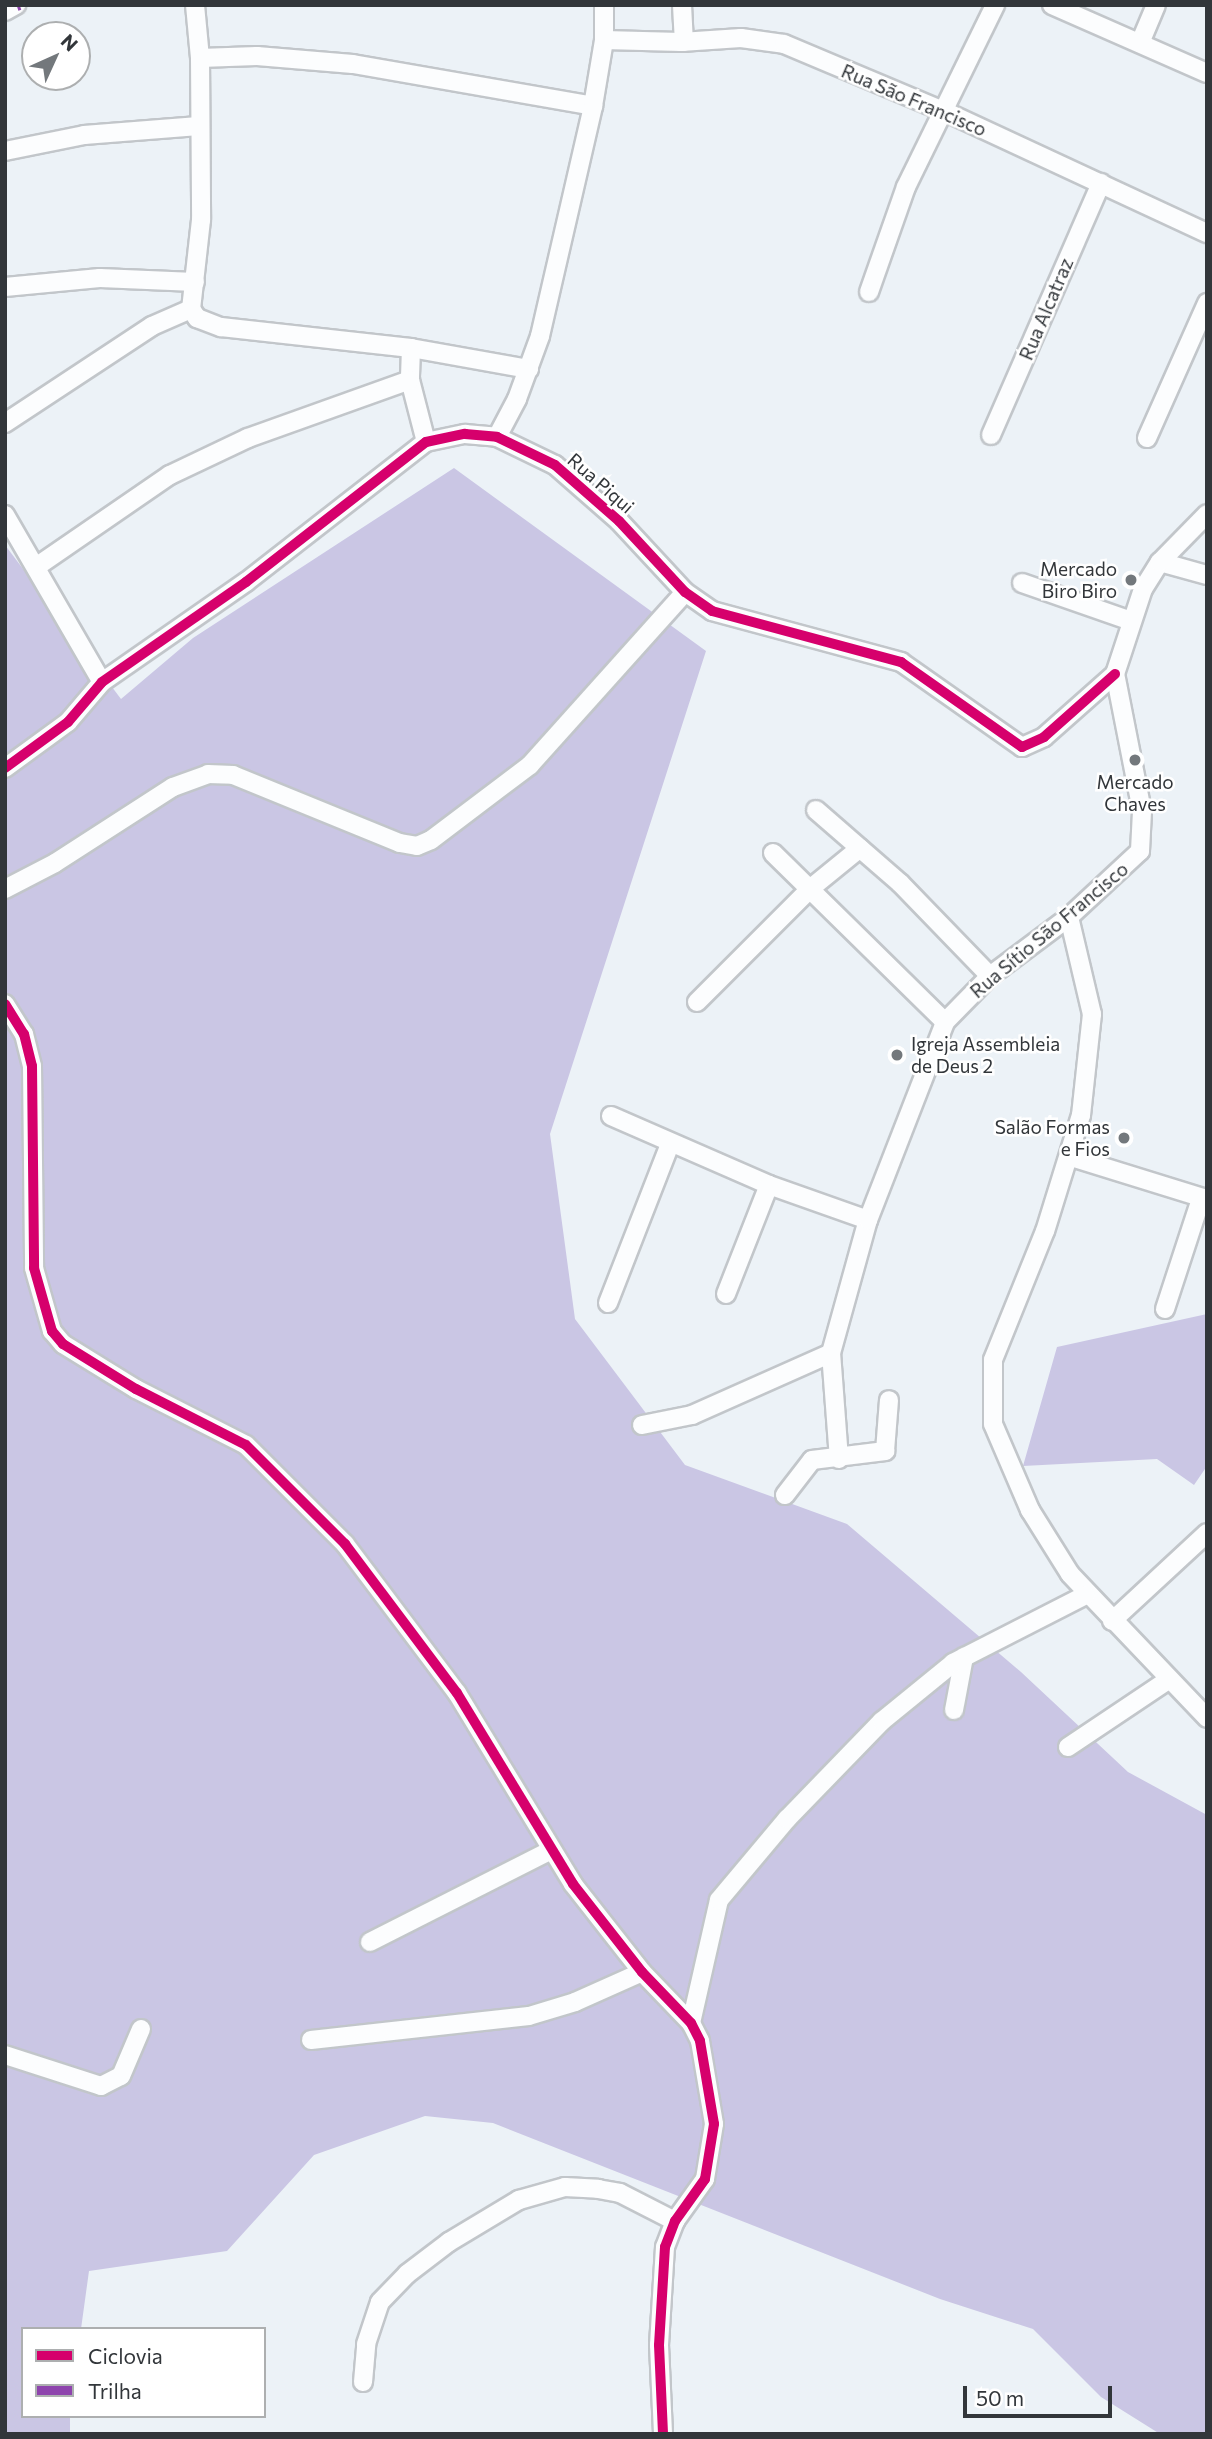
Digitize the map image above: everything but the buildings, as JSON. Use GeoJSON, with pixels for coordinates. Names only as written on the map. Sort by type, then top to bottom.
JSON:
{"type":"FeatureCollection","features":[{"type":"Feature","properties":{"kind":"street"},"geometry":{"type":"LineString","coordinates":[[5,11],[16,5]]}},
{"type":"Feature","properties":{"kind":"street"},"geometry":{"type":"LineString","coordinates":[[195,5],[200,58],[201,220],[191,309],[197,318],[214,326],[411,348],[529,369]]}},
{"type":"Feature","properties":{"kind":"street"},"geometry":{"type":"LineString","coordinates":[[497,437],[529,369],[593,106],[604,40],[604,5]]}},
{"type":"Feature","properties":{"kind":"street"},"geometry":{"type":"LineString","coordinates":[[682,5],[684,42]]}},
{"type":"Feature","properties":{"kind":"street"},"geometry":{"type":"LineString","coordinates":[[869,292],[902,196],[946,112],[995,5]]}},
{"type":"Feature","properties":{"kind":"street"},"geometry":{"type":"LineString","coordinates":[[1052,5],[1207,73]]}},
{"type":"Feature","properties":{"kind":"street"},"geometry":{"type":"LineString","coordinates":[[1140,43],[1156,5]]}},
{"type":"Feature","properties":{"kind":"street","name":"Rua São Francisco"},"geometry":{"type":"LineString","coordinates":[[604,40],[684,42],[764,38],[946,112],[1207,233]]}},
{"type":"Feature","properties":{"kind":"street"},"geometry":{"type":"LineString","coordinates":[[200,58],[257,56],[353,64],[593,106]]}},
{"type":"Feature","properties":{"kind":"street"},"geometry":{"type":"LineString","coordinates":[[5,151],[84,135],[200,126]]}},
{"type":"Feature","properties":{"kind":"street","name":"Rua Alcatraz"},"geometry":{"type":"LineString","coordinates":[[991,435],[1101,183]]}},
{"type":"Feature","properties":{"kind":"street"},"geometry":{"type":"LineString","coordinates":[[5,287],[100,278],[195,282]]}},
{"type":"Feature","properties":{"kind":"street"},"geometry":{"type":"LineString","coordinates":[[1147,438],[1207,303]]}},
{"type":"Feature","properties":{"kind":"street"},"geometry":{"type":"LineString","coordinates":[[5,423],[152,326],[191,309]]}},
{"type":"Feature","properties":{"kind":"street"},"geometry":{"type":"LineString","coordinates":[[411,348],[410,380],[426,442]]}},
{"type":"Feature","properties":{"kind":"street"},"geometry":{"type":"LineString","coordinates":[[36,567],[170,475],[248,438],[410,380]]}},
{"type":"Feature","properties":{"kind":"street","name":"Rua Piqui"},"geometry":{"type":"LineString","coordinates":[[5,768],[68,723],[102,682],[246,582],[426,442],[465,435],[497,437],[555,465],[581,484],[685,592],[736,620],[901,662],[1022,747],[1044,737],[1115,674]]}},
{"type":"Feature","properties":{"kind":"street"},"geometry":{"type":"LineString","coordinates":[[1115,674],[1131,621],[1160,562],[1207,514]]}},
{"type":"Feature","properties":{"kind":"street"},"geometry":{"type":"LineString","coordinates":[[5,515],[102,682]]}},
{"type":"Feature","properties":{"kind":"street"},"geometry":{"type":"LineString","coordinates":[[1160,562],[1207,575]]}},
{"type":"Feature","properties":{"kind":"street"},"geometry":{"type":"LineString","coordinates":[[1022,583],[1131,621]]}},
{"type":"Feature","properties":{"kind":"street"},"geometry":{"type":"LineString","coordinates":[[5,889],[55,863],[173,787],[208,774],[233,775],[400,843],[417,846],[431,840],[530,765],[685,592]]}},
{"type":"Feature","properties":{"kind":"street","name":"Rua Sítio São Francisco"},"geometry":{"type":"LineString","coordinates":[[839,1459],[831,1353],[868,1220],[945,1022],[990,976],[1069,917],[1140,851],[1142,811],[1115,674]]}},
{"type":"Feature","properties":{"kind":"street"},"geometry":{"type":"LineString","coordinates":[[816,810],[860,848],[990,976]]}},
{"type":"Feature","properties":{"kind":"street"},"geometry":{"type":"LineString","coordinates":[[697,1002],[811,888],[860,848]]}},
{"type":"Feature","properties":{"kind":"street"},"geometry":{"type":"LineString","coordinates":[[773,853],[945,1022]]}},
{"type":"Feature","properties":{"kind":"street"},"geometry":{"type":"LineString","coordinates":[[1069,917],[1092,1014],[1081,1115],[1071,1157],[1001,1336],[991,1387],[1000,1447],[1052,1549],[1086,1595],[1207,1717]]}},
{"type":"Feature","properties":{"kind":"street"},"geometry":{"type":"LineString","coordinates":[[5,1004],[24,1034],[32,1066],[34,1268],[52,1331],[64,1344],[136,1388],[246,1445],[309,1504],[375,1581],[457,1693],[549,1851],[642,1972],[691,2023],[711,2087],[714,2124],[705,2179],[675,2221],[665,2248],[659,2345],[663,2434]]}},
{"type":"Feature","properties":{"kind":"street"},"geometry":{"type":"LineString","coordinates":[[611,1116],[769,1185],[868,1220]]}},
{"type":"Feature","properties":{"kind":"street"},"geometry":{"type":"LineString","coordinates":[[608,1303],[670,1144]]}},
{"type":"Feature","properties":{"kind":"street"},"geometry":{"type":"LineString","coordinates":[[1071,1157],[1204,1199],[1166,1309]]}},
{"type":"Feature","properties":{"kind":"street"},"geometry":{"type":"LineString","coordinates":[[726,1294],[769,1185]]}},
{"type":"Feature","properties":{"kind":"street"},"geometry":{"type":"LineString","coordinates":[[642,1425],[692,1415],[831,1353]]}},
{"type":"Feature","properties":{"kind":"street"},"geometry":{"type":"LineString","coordinates":[[785,1495],[807,1463],[887,1450],[889,1400]]}},
{"type":"Feature","properties":{"kind":"street"},"geometry":{"type":"LineString","coordinates":[[1112,1621],[1207,1533]]}},
{"type":"Feature","properties":{"kind":"street"},"geometry":{"type":"LineString","coordinates":[[691,2023],[719,1900],[728,1887],[882,1721],[964,1657],[1086,1595]]}},
{"type":"Feature","properties":{"kind":"street"},"geometry":{"type":"LineString","coordinates":[[954,1710],[964,1657]]}},
{"type":"Feature","properties":{"kind":"street"},"geometry":{"type":"LineString","coordinates":[[1068,1748],[1168,1680]]}},
{"type":"Feature","properties":{"kind":"street"},"geometry":{"type":"LineString","coordinates":[[370,1942],[549,1851]]}},
{"type":"Feature","properties":{"kind":"street"},"geometry":{"type":"LineString","coordinates":[[312,2040],[529,2015],[575,2003],[642,1972]]}},
{"type":"Feature","properties":{"kind":"street"},"geometry":{"type":"LineString","coordinates":[[5,2055],[101,2085],[121,2076],[141,2029]]}},
{"type":"Feature","properties":{"kind":"street"},"geometry":{"type":"LineString","coordinates":[[363,2382],[366,2344],[380,2302],[407,2274],[449,2242],[519,2200],[565,2187],[598,2189],[620,2193],[675,2221]]}},
{"type":"Feature","properties":{"kind":"shaded area"},"geometry":{"type":"Polygon","coordinates":[[[454,468],[706,651],[550,1134],[575,1319],[685,1465],[847,1524],[1021,1672],[1128,1772],[1207,1815],[1207,2434],[1160,2434],[1101,2397],[1033,2329],[940,2299],[493,2123],[425,2116],[314,2155],[227,2251],[89,2271],[81,2327],[21,2327],[21,2418],[70,2418],[70,2434],[5,2434],[5,545],[121,699],[193,638],[454,468]]]}},
{"type":"Feature","properties":{"kind":"shaded area"},"geometry":{"type":"Polygon","coordinates":[[[1207,1314],[1207,1466],[1194,1485],[1157,1459],[1023,1466],[1057,1347],[1207,1314]]]}},
{"type":"Feature","properties":{"kind":"cycle path"},"geometry":{"type":"LineString","coordinates":[[5,768],[68,722],[102,682],[246,582],[426,442],[465,434],[497,437],[555,465],[619,521],[685,592],[712,611],[901,662],[1022,747],[1044,737],[1115,674]]}},
{"type":"Feature","properties":{"kind":"cycle path"},"geometry":{"type":"LineString","coordinates":[[5,1004],[24,1034],[32,1066],[34,1268],[52,1331],[63,1344],[136,1389],[246,1445],[345,1544],[457,1693],[573,1884],[642,1972],[691,2023],[700,2041],[714,2124],[705,2179],[675,2221],[665,2247],[659,2345],[663,2434]]}},
{"type":"Feature","properties":{"kind":"place","name":"Mercado Biro Biro"},"geometry":{"type":"Point","coordinates":[1131,580]}},
{"type":"Feature","properties":{"kind":"place","name":"Mercado Chaves"},"geometry":{"type":"Point","coordinates":[1135,760]}},
{"type":"Feature","properties":{"kind":"place","name":"Igreja Assembleia de Deus 2"},"geometry":{"type":"Point","coordinates":[897,1055]}},
{"type":"Feature","properties":{"kind":"place","name":"Salão Formas e Fios"},"geometry":{"type":"Point","coordinates":[1124,1138]}}]}
